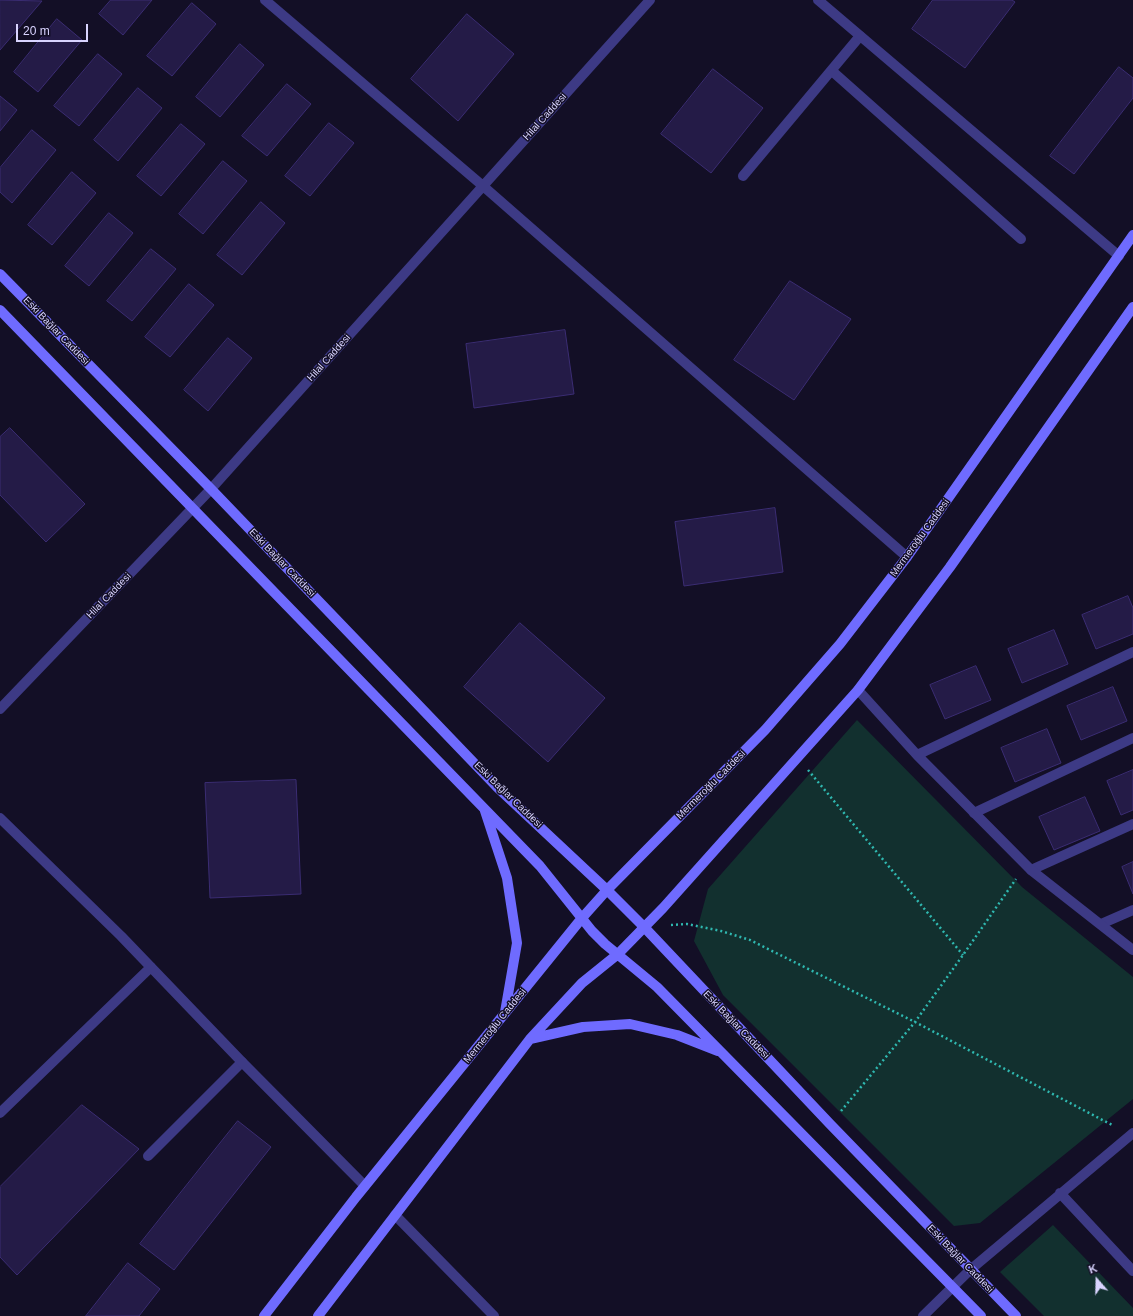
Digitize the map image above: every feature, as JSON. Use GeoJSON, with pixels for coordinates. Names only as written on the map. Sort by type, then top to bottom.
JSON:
{"type":"FeatureCollection","features":[{"type":"Feature","properties":{"kind":"main road","name":"Mermeroğlu Caddesi"},"geometry":{"type":"LineString","coordinates":[[264,1316],[365,1186],[582,918],[765,730],[840,644],[907,557],[1133,235]]}},
{"type":"Feature","properties":{"kind":"main road","name":"Eski Bağlar Caddesi"},"geometry":{"type":"LineString","coordinates":[[0,274],[211,489],[497,787],[608,890],[830,1124],[1016,1316]]}},
{"type":"Feature","properties":{"kind":"main road"},"geometry":{"type":"LineString","coordinates":[[318,1316],[530,1039],[582,983],[618,954],[663,908],[858,690],[950,567],[1133,307]]}},
{"type":"Feature","properties":{"kind":"main road"},"geometry":{"type":"LineString","coordinates":[[0,310],[540,866],[600,940],[657,987],[981,1316]]}},
{"type":"Feature","properties":{"kind":"main road"},"geometry":{"type":"LineString","coordinates":[[485,809],[507,878],[517,943],[505,1013]]}},
{"type":"Feature","properties":{"kind":"main road"},"geometry":{"type":"LineString","coordinates":[[530,1039],[583,1027],[630,1024],[677,1035],[722,1053]]}},
{"type":"Feature","properties":{"kind":"street"},"geometry":{"type":"LineString","coordinates":[[265,0],[483,186],[907,557]]}},
{"type":"Feature","properties":{"kind":"street","name":"Hilal Caddesi"},"geometry":{"type":"LineString","coordinates":[[0,709],[211,489],[650,0]]}},
{"type":"Feature","properties":{"kind":"street"},"geometry":{"type":"LineString","coordinates":[[818,0],[1119,256]]}},
{"type":"Feature","properties":{"kind":"street"},"geometry":{"type":"LineString","coordinates":[[743,176],[860,36]]}},
{"type":"Feature","properties":{"kind":"street"},"geometry":{"type":"LineString","coordinates":[[832,71],[1021,239]]}},
{"type":"Feature","properties":{"kind":"street"},"geometry":{"type":"LineString","coordinates":[[917,755],[1133,652]]}},
{"type":"Feature","properties":{"kind":"street"},"geometry":{"type":"LineString","coordinates":[[858,690],[917,755],[1028,868],[1133,950]]}},
{"type":"Feature","properties":{"kind":"street"},"geometry":{"type":"LineString","coordinates":[[974,813],[1133,738]]}},
{"type":"Feature","properties":{"kind":"street"},"geometry":{"type":"LineString","coordinates":[[0,818],[151,966],[242,1062],[365,1186]]}},
{"type":"Feature","properties":{"kind":"street"},"geometry":{"type":"LineString","coordinates":[[1028,868],[1133,824]]}},
{"type":"Feature","properties":{"kind":"street"},"geometry":{"type":"LineString","coordinates":[[1101,924],[1133,910]]}},
{"type":"Feature","properties":{"kind":"street"},"geometry":{"type":"LineString","coordinates":[[0,1113],[151,966]]}},
{"type":"Feature","properties":{"kind":"street"},"geometry":{"type":"LineString","coordinates":[[148,1156],[242,1062]]}},
{"type":"Feature","properties":{"kind":"street"},"geometry":{"type":"LineString","coordinates":[[923,1316],[970,1270],[1132,1134]]}},
{"type":"Feature","properties":{"kind":"street"},"geometry":{"type":"LineString","coordinates":[[1060,1194],[1133,1271]]}},
{"type":"Feature","properties":{"kind":"street"},"geometry":{"type":"LineString","coordinates":[[395,1215],[494,1316]]}},
{"type":"Feature","properties":{"kind":"path"},"geometry":{"type":"LineString","coordinates":[[797,758],[963,955]]}},
{"type":"Feature","properties":{"kind":"path"},"geometry":{"type":"LineString","coordinates":[[830,1124],[915,1022],[1028,868]]}},
{"type":"Feature","properties":{"kind":"path"},"geometry":{"type":"LineString","coordinates":[[644,928],[687,924],[721,931],[750,940],[915,1022],[1132,1134]]}},
{"type":"Feature","properties":{"kind":"green space"},"geometry":{"type":"Polygon","coordinates":[[[857,720],[1022,887],[1133,977],[1133,1099],[980,1223],[954,1226],[723,995],[694,941],[708,889],[857,720]]]}},
{"type":"Feature","properties":{"kind":"green space"},"geometry":{"type":"Polygon","coordinates":[[[1053,1225],[1133,1308],[1133,1316],[1044,1316],[1000,1272],[1053,1225]]]}},
{"type":"Feature","properties":{"kind":"building"},"geometry":{"type":"Polygon","coordinates":[[[0,0],[42,1],[0,50],[0,0]]]}},
{"type":"Feature","properties":{"kind":"building"},"geometry":{"type":"Polygon","coordinates":[[[111,0],[152,0],[123,35],[99,14],[111,0]]]}},
{"type":"Feature","properties":{"kind":"building"},"geometry":{"type":"Polygon","coordinates":[[[933,0],[1012,0],[1015,2],[965,68],[912,29],[933,0]]]}},
{"type":"Feature","properties":{"kind":"building"},"geometry":{"type":"Polygon","coordinates":[[[192,3],[216,24],[172,76],[147,56],[192,3]]]}},
{"type":"Feature","properties":{"kind":"building"},"geometry":{"type":"Polygon","coordinates":[[[467,14],[514,54],[458,121],[411,79],[467,14]]]}},
{"type":"Feature","properties":{"kind":"building"},"geometry":{"type":"Polygon","coordinates":[[[57,19],[82,40],[38,92],[14,72],[57,19]]]}},
{"type":"Feature","properties":{"kind":"building"},"geometry":{"type":"Polygon","coordinates":[[[240,44],[264,65],[220,117],[196,97],[240,44]]]}},
{"type":"Feature","properties":{"kind":"building"},"geometry":{"type":"Polygon","coordinates":[[[98,54],[122,74],[79,126],[54,106],[98,54]]]}},
{"type":"Feature","properties":{"kind":"building"},"geometry":{"type":"Polygon","coordinates":[[[1119,67],[1133,78],[1133,98],[1074,174],[1050,156],[1119,67]]]}},
{"type":"Feature","properties":{"kind":"building"},"geometry":{"type":"Polygon","coordinates":[[[713,69],[763,108],[711,173],[661,134],[713,69]]]}},
{"type":"Feature","properties":{"kind":"building"},"geometry":{"type":"Polygon","coordinates":[[[287,84],[311,104],[267,156],[242,136],[287,84]]]}},
{"type":"Feature","properties":{"kind":"building"},"geometry":{"type":"Polygon","coordinates":[[[138,88],[162,108],[118,161],[94,140],[138,88]]]}},
{"type":"Feature","properties":{"kind":"building"},"geometry":{"type":"Polygon","coordinates":[[[0,96],[17,110],[0,131],[0,96]]]}},
{"type":"Feature","properties":{"kind":"building"},"geometry":{"type":"Polygon","coordinates":[[[329,123],[354,143],[310,196],[285,176],[329,123]]]}},
{"type":"Feature","properties":{"kind":"building"},"geometry":{"type":"Polygon","coordinates":[[[181,124],[205,144],[161,196],[137,176],[181,124]]]}},
{"type":"Feature","properties":{"kind":"building"},"geometry":{"type":"Polygon","coordinates":[[[32,130],[56,150],[12,203],[0,192],[0,168],[32,130]]]}},
{"type":"Feature","properties":{"kind":"building"},"geometry":{"type":"Polygon","coordinates":[[[223,161],[247,181],[203,234],[179,214],[223,161]]]}},
{"type":"Feature","properties":{"kind":"building"},"geometry":{"type":"Polygon","coordinates":[[[72,172],[96,193],[52,245],[28,225],[72,172]]]}},
{"type":"Feature","properties":{"kind":"building"},"geometry":{"type":"Polygon","coordinates":[[[261,202],[285,223],[242,275],[217,255],[261,202]]]}},
{"type":"Feature","properties":{"kind":"building"},"geometry":{"type":"Polygon","coordinates":[[[109,213],[133,233],[89,286],[65,266],[109,213]]]}},
{"type":"Feature","properties":{"kind":"building"},"geometry":{"type":"Polygon","coordinates":[[[151,249],[176,269],[132,321],[107,301],[151,249]]]}},
{"type":"Feature","properties":{"kind":"building"},"geometry":{"type":"Polygon","coordinates":[[[790,281],[851,319],[794,400],[734,360],[790,281]]]}},
{"type":"Feature","properties":{"kind":"building"},"geometry":{"type":"Polygon","coordinates":[[[189,284],[214,305],[170,357],[145,337],[189,284]]]}},
{"type":"Feature","properties":{"kind":"building"},"geometry":{"type":"Polygon","coordinates":[[[565,330],[574,394],[474,408],[466,344],[565,330]]]}},
{"type":"Feature","properties":{"kind":"building"},"geometry":{"type":"Polygon","coordinates":[[[228,338],[252,358],[208,411],[184,390],[228,338]]]}},
{"type":"Feature","properties":{"kind":"building"},"geometry":{"type":"Polygon","coordinates":[[[10,428],[85,504],[46,542],[0,495],[0,437],[10,428]]]}},
{"type":"Feature","properties":{"kind":"building"},"geometry":{"type":"Polygon","coordinates":[[[775,508],[783,572],[684,586],[675,522],[775,508]]]}},
{"type":"Feature","properties":{"kind":"building"},"geometry":{"type":"Polygon","coordinates":[[[1128,596],[1133,608],[1133,634],[1096,649],[1082,615],[1128,596]]]}},
{"type":"Feature","properties":{"kind":"building"},"geometry":{"type":"Polygon","coordinates":[[[520,623],[605,698],[548,762],[464,687],[520,623]]]}},
{"type":"Feature","properties":{"kind":"building"},"geometry":{"type":"Polygon","coordinates":[[[1054,630],[1068,664],[1022,683],[1008,649],[1054,630]]]}},
{"type":"Feature","properties":{"kind":"building"},"geometry":{"type":"Polygon","coordinates":[[[976,666],[991,700],[945,719],[930,685],[976,666]]]}},
{"type":"Feature","properties":{"kind":"building"},"geometry":{"type":"Polygon","coordinates":[[[1113,687],[1127,721],[1081,740],[1067,706],[1113,687]]]}},
{"type":"Feature","properties":{"kind":"building"},"geometry":{"type":"Polygon","coordinates":[[[1047,729],[1061,763],[1015,782],[1001,748],[1047,729]]]}},
{"type":"Feature","properties":{"kind":"building"},"geometry":{"type":"Polygon","coordinates":[[[1133,770],[1133,810],[1121,815],[1107,781],[1133,770]]]}},
{"type":"Feature","properties":{"kind":"building"},"geometry":{"type":"Polygon","coordinates":[[[296,780],[301,894],[210,898],[205,783],[296,780]]]}},
{"type":"Feature","properties":{"kind":"building"},"geometry":{"type":"Polygon","coordinates":[[[1085,797],[1100,831],[1054,850],[1039,817],[1085,797]]]}},
{"type":"Feature","properties":{"kind":"building"},"geometry":{"type":"Polygon","coordinates":[[[1133,862],[1133,894],[1122,867],[1133,862]]]}},
{"type":"Feature","properties":{"kind":"building"},"geometry":{"type":"Polygon","coordinates":[[[82,1105],[139,1149],[17,1275],[0,1257],[0,1187],[82,1105]]]}},
{"type":"Feature","properties":{"kind":"building"},"geometry":{"type":"Polygon","coordinates":[[[238,1121],[271,1147],[174,1270],[140,1244],[238,1121]]]}},
{"type":"Feature","properties":{"kind":"building"},"geometry":{"type":"Polygon","coordinates":[[[128,1263],[160,1289],[139,1316],[86,1316],[128,1263]]]}}]}
